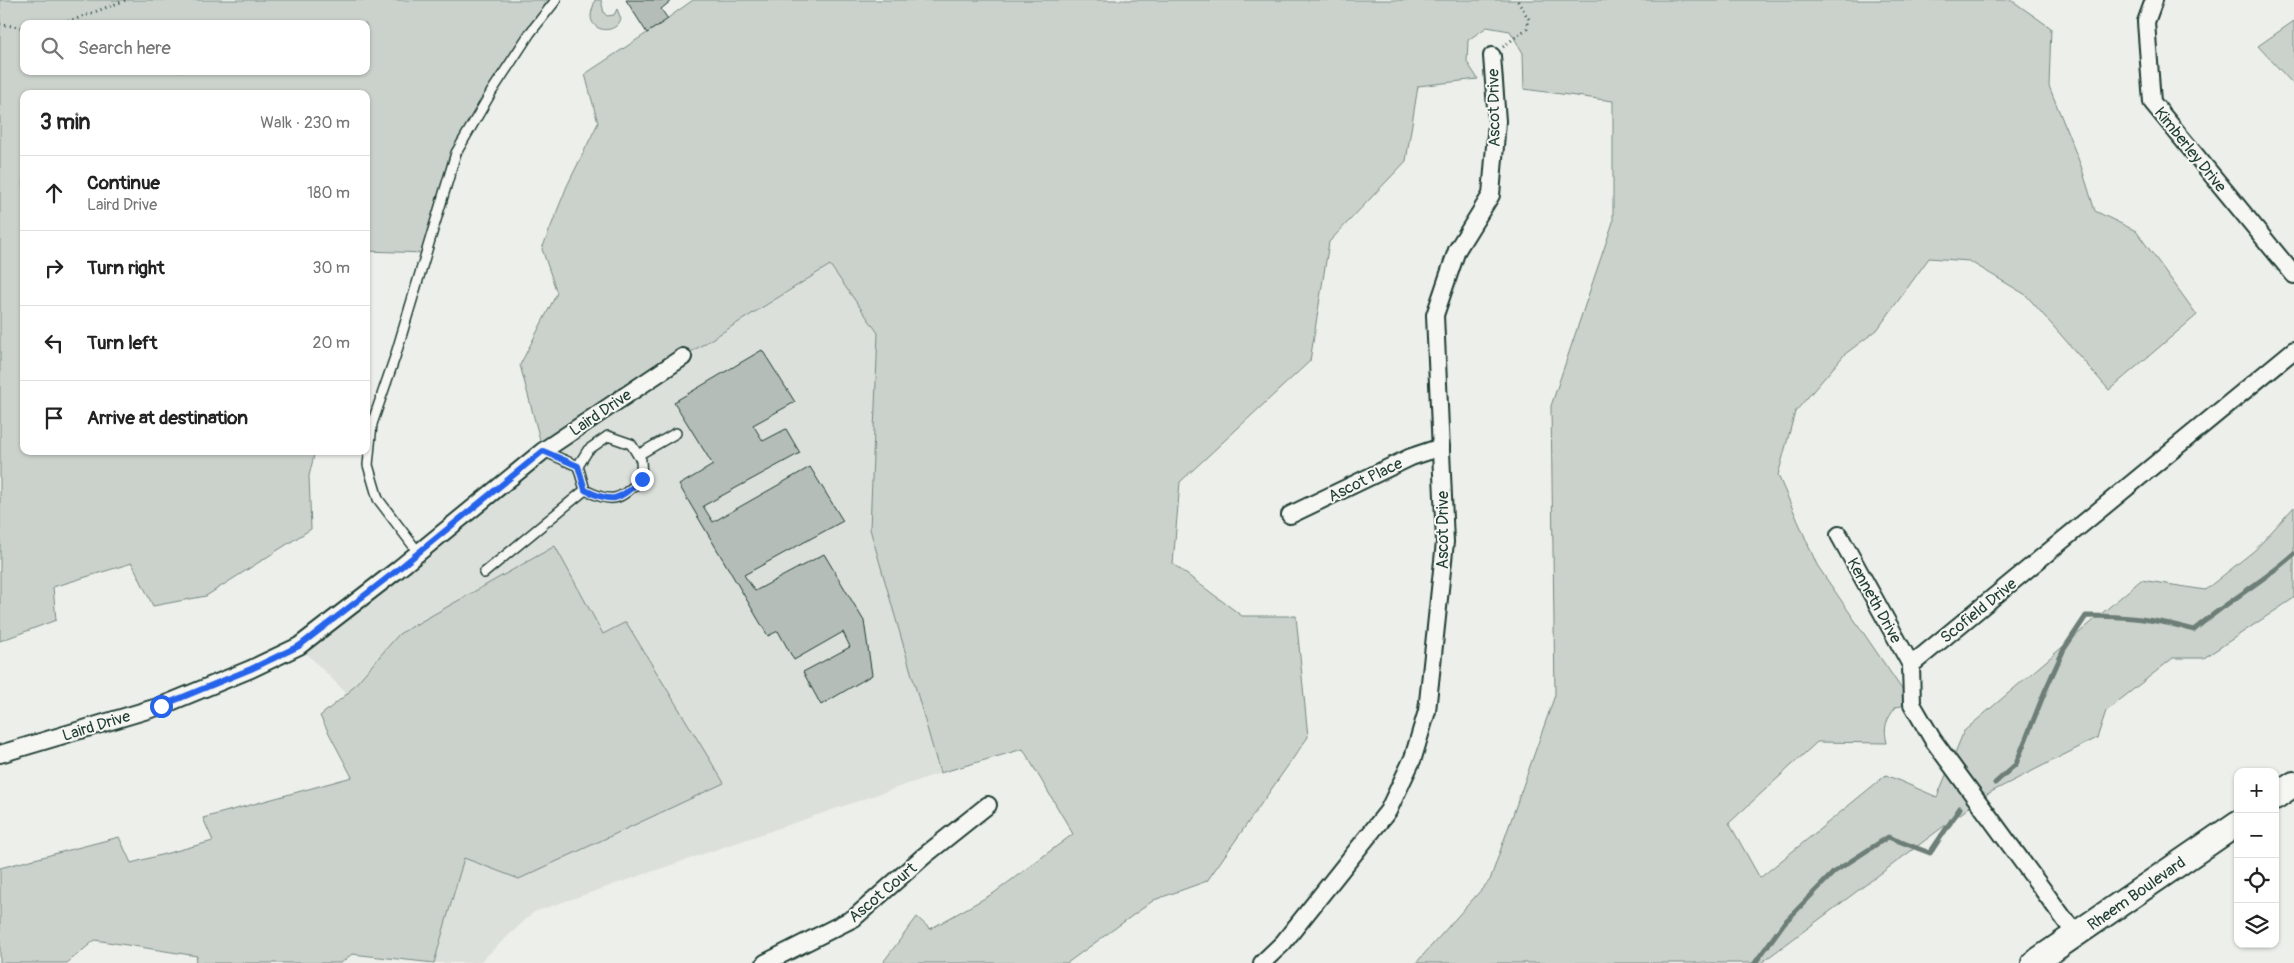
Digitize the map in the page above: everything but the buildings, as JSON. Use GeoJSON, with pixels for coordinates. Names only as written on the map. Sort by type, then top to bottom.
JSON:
{"type":"FeatureCollection","features":[{"type":"Feature","properties":{"kind":"street","name":"Kimberley Drive"},"geometry":{"type":"LineString","coordinates":[[2154,0],[2146,22],[2152,102],[2294,276]]}},
{"type":"Feature","properties":{"kind":"street","name":"Ascot Drive"},"geometry":{"type":"LineString","coordinates":[[1262,963],[1283,943],[1388,811],[1413,758],[1427,711],[1445,542],[1436,315],[1457,250],[1491,195],[1497,121],[1492,56]]}},
{"type":"Feature","properties":{"kind":"street","name":"Scofield Drive"},"geometry":{"type":"LineString","coordinates":[[1911,665],[2294,350]]}},
{"type":"Feature","properties":{"kind":"street","name":"Laird Drive"},"geometry":{"type":"LineString","coordinates":[[0,754],[161,706],[251,669],[299,646],[543,451],[683,357]]}},
{"type":"Feature","properties":{"kind":"street","name":"Ascot Place"},"geometry":{"type":"LineString","coordinates":[[1290,515],[1411,457],[1441,446]]}},
{"type":"Feature","properties":{"kind":"street","name":"Kenneth Drive"},"geometry":{"type":"LineString","coordinates":[[1839,535],[1911,665]]}},
{"type":"Feature","properties":{"kind":"street"},"geometry":{"type":"LineString","coordinates":[[1911,665],[1912,704],[1934,740],[2076,935]]}},
{"type":"Feature","properties":{"kind":"street"},"geometry":{"type":"LineString","coordinates":[[2279,794],[2294,784]]}},
{"type":"Feature","properties":{"kind":"street","name":"Ascot Court"},"geometry":{"type":"LineString","coordinates":[[765,963],[854,918],[924,856],[988,806]]}},
{"type":"Feature","properties":{"kind":"street","name":"Rheem Boulevard"},"geometry":{"type":"LineString","coordinates":[[2034,963],[2234,826]]}},
{"type":"Feature","properties":{"kind":"lane"},"geometry":{"type":"LineString","coordinates":[[370,444],[372,424],[395,357],[456,153],[492,91],[530,33],[556,0]]}},
{"type":"Feature","properties":{"kind":"lane"},"geometry":{"type":"LineString","coordinates":[[638,455],[676,433]]}},
{"type":"Feature","properties":{"kind":"lane"},"geometry":{"type":"LineString","coordinates":[[608,436],[631,444],[638,455],[642,460],[642,479],[621,497],[602,498],[585,490],[578,466],[588,450],[608,436]]}},
{"type":"Feature","properties":{"kind":"lane"},"geometry":{"type":"LineString","coordinates":[[543,451],[578,466]]}},
{"type":"Feature","properties":{"kind":"lane"},"geometry":{"type":"LineString","coordinates":[[369,455],[368,464],[378,499],[418,552]]}},
{"type":"Feature","properties":{"kind":"lane"},"geometry":{"type":"LineString","coordinates":[[484,574],[585,490]]}},
{"type":"Feature","properties":{"kind":"path"},"geometry":{"type":"LineString","coordinates":[[72,20],[126,0]]}},
{"type":"Feature","properties":{"kind":"path"},"geometry":{"type":"LineString","coordinates":[[1492,56],[1526,28],[1529,19],[1517,0]]}},
{"type":"Feature","properties":{"kind":"path"},"geometry":{"type":"LineString","coordinates":[[0,24],[20,27]]}},
{"type":"Feature","properties":{"kind":"shaded area"},"geometry":{"type":"Polygon","coordinates":[[[0,0],[553,0],[456,153],[426,253],[370,251],[370,90],[20,90],[20,455],[314,455],[309,476],[311,529],[206,596],[153,606],[132,563],[53,587],[56,620],[0,641],[0,0]]]}},
{"type":"Feature","properties":{"kind":"shaded area"},"geometry":{"type":"Polygon","coordinates":[[[595,0],[601,0],[604,13],[607,16],[614,15],[617,9],[621,19],[614,28],[604,30],[592,21],[591,14],[595,0]]]}},
{"type":"Feature","properties":{"kind":"shaded area"},"geometry":{"type":"Polygon","coordinates":[[[693,0],[2011,0],[2051,28],[2049,86],[2081,166],[2095,211],[2136,231],[2197,315],[2109,390],[2026,295],[1969,261],[1929,258],[1877,330],[1845,354],[1795,412],[1778,475],[1817,565],[1912,704],[1896,707],[1890,716],[1885,728],[1887,743],[1817,742],[1729,823],[1760,878],[1886,775],[1937,797],[1964,731],[2141,580],[2205,590],[2255,550],[2294,507],[2294,598],[2204,658],[2173,658],[2106,711],[2097,738],[1987,794],[1761,963],[1416,963],[1490,880],[1555,695],[1551,406],[1613,222],[1613,101],[1524,89],[1523,53],[1510,31],[1487,27],[1468,40],[1467,62],[1478,79],[1418,86],[1406,161],[1329,242],[1310,361],[1180,482],[1173,564],[1242,616],[1296,616],[1308,737],[1207,881],[1154,900],[1067,963],[885,963],[884,961],[917,917],[930,929],[994,893],[1073,834],[1023,749],[940,773],[870,529],[878,333],[830,265],[683,357],[543,451],[520,365],[557,293],[542,249],[567,186],[598,123],[585,74],[693,0]]]}},
{"type":"Feature","properties":{"kind":"shaded area"},"geometry":{"type":"Polygon","coordinates":[[[2294,21],[2294,85],[2258,46],[2294,21]]]}},
{"type":"Feature","properties":{"kind":"shaded area"},"geometry":{"type":"Polygon","coordinates":[[[830,265],[878,333],[870,529],[940,773],[534,912],[479,963],[434,963],[464,858],[347,694],[299,646],[543,451],[683,357],[830,265]]]}},
{"type":"Feature","properties":{"kind":"shaded area"},"geometry":{"type":"Polygon","coordinates":[[[555,546],[603,634],[626,622],[724,783],[519,879],[464,858],[434,963],[352,954],[341,963],[195,963],[197,956],[95,940],[67,963],[0,963],[0,868],[119,837],[131,863],[213,841],[203,818],[352,777],[320,716],[347,694],[399,634],[555,546]]]}},
{"type":"Feature","properties":{"kind":"waterway"},"geometry":{"type":"LineString","coordinates":[[1995,783],[2016,764],[2064,649],[2086,616],[2141,619],[2194,630],[2294,554]]}},
{"type":"Feature","properties":{"kind":"waterway"},"geometry":{"type":"LineString","coordinates":[[1755,963],[1784,923],[1834,872],[1888,837],[1930,853],[1960,808]]}},
{"type":"Feature","properties":{"kind":"route"},"geometry":{"type":"LineString","coordinates":[[161,706],[251,669],[299,646],[396,571],[543,451],[578,466],[585,490],[602,498],[621,497],[642,479]]}}]}
